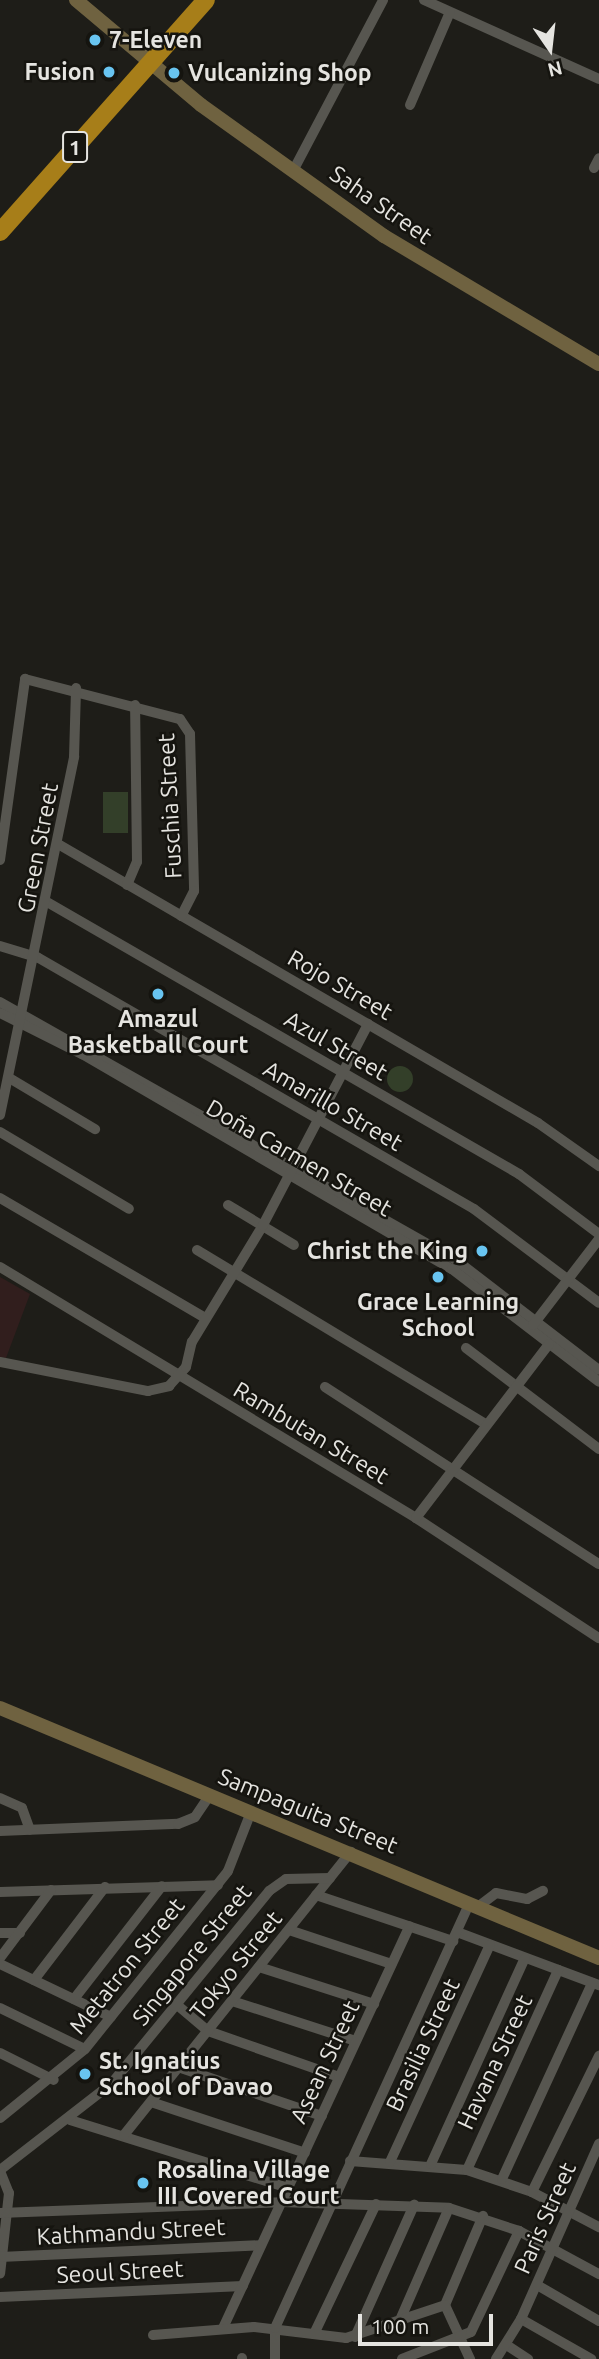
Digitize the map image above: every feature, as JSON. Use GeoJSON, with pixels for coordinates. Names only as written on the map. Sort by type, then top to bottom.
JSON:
{"type":"FeatureCollection","features":[{"type":"Feature","properties":{"kind":"highway","name":"1"},"geometry":{"type":"LineString","coordinates":[[0,232],[206,0]]}},
{"type":"Feature","properties":{"kind":"street"},"geometry":{"type":"LineString","coordinates":[[293,171],[383,0]]}},
{"type":"Feature","properties":{"kind":"street"},"geometry":{"type":"LineString","coordinates":[[424,0],[599,79]]}},
{"type":"Feature","properties":{"kind":"street","name":"Saha Street"},"geometry":{"type":"LineString","coordinates":[[83,3],[149,63],[293,171],[452,282],[599,364]]}},
{"type":"Feature","properties":{"kind":"street"},"geometry":{"type":"LineString","coordinates":[[410,105],[450,12]]}},
{"type":"Feature","properties":{"kind":"street","name":"Fuschia Street"},"geometry":{"type":"LineString","coordinates":[[0,860],[21,744],[23,681],[32,677],[135,705],[180,719],[189,728],[194,891],[181,916]]}},
{"type":"Feature","properties":{"kind":"street","name":"Green Street"},"geometry":{"type":"LineString","coordinates":[[0,1115],[24,1019],[58,844],[76,740],[76,688]]}},
{"type":"Feature","properties":{"kind":"street"},"geometry":{"type":"LineString","coordinates":[[127,885],[137,862],[135,705]]}},
{"type":"Feature","properties":{"kind":"street","name":"Rojo Street"},"geometry":{"type":"LineString","coordinates":[[58,844],[538,1123],[599,1166]]}},
{"type":"Feature","properties":{"kind":"street","name":"Azul Street"},"geometry":{"type":"LineString","coordinates":[[47,902],[519,1174],[599,1237]]}},
{"type":"Feature","properties":{"kind":"street","name":"Amarillo Street"},"geometry":{"type":"LineString","coordinates":[[0,946],[37,957],[491,1220],[599,1303]]}},
{"type":"Feature","properties":{"kind":"street","name":"Doña Carmen Street"},"geometry":{"type":"LineString","coordinates":[[0,1002],[24,1019],[454,1265],[599,1370]]}},
{"type":"Feature","properties":{"kind":"street","name":"Doña Carmen Street"},"geometry":{"type":"LineString","coordinates":[[0,1013],[24,1019]]}},
{"type":"Feature","properties":{"kind":"street"},"geometry":{"type":"LineString","coordinates":[[0,1362],[148,1391],[169,1386],[178,1375],[205,1318],[263,1225],[368,1024]]}},
{"type":"Feature","properties":{"kind":"street"},"geometry":{"type":"LineString","coordinates":[[11,1079],[95,1129]]}},
{"type":"Feature","properties":{"kind":"street"},"geometry":{"type":"LineString","coordinates":[[0,1132],[129,1209]]}},
{"type":"Feature","properties":{"kind":"street"},"geometry":{"type":"LineString","coordinates":[[0,1198],[205,1318]]}},
{"type":"Feature","properties":{"kind":"street"},"geometry":{"type":"LineString","coordinates":[[228,1205],[294,1245]]}},
{"type":"Feature","properties":{"kind":"street"},"geometry":{"type":"LineString","coordinates":[[534,1324],[599,1237]]}},
{"type":"Feature","properties":{"kind":"street"},"geometry":{"type":"LineString","coordinates":[[197,1250],[485,1424]]}},
{"type":"Feature","properties":{"kind":"street","name":"Rambutan Street"},"geometry":{"type":"LineString","coordinates":[[0,1267],[416,1518],[599,1638]]}},
{"type":"Feature","properties":{"kind":"street","name":"Doña Carmen Street"},"geometry":{"type":"LineString","coordinates":[[534,1324],[550,1343],[599,1382]]}},
{"type":"Feature","properties":{"kind":"street"},"geometry":{"type":"LineString","coordinates":[[416,1518],[450,1468],[550,1343]]}},
{"type":"Feature","properties":{"kind":"street"},"geometry":{"type":"LineString","coordinates":[[466,1348],[599,1449]]}},
{"type":"Feature","properties":{"kind":"street"},"geometry":{"type":"LineString","coordinates":[[325,1388],[598,1561]]}},
{"type":"Feature","properties":{"kind":"street","name":"Sampaguita Street"},"geometry":{"type":"LineString","coordinates":[[0,1708],[351,1852],[599,1958]]}},
{"type":"Feature","properties":{"kind":"street"},"geometry":{"type":"LineString","coordinates":[[0,1831],[178,1824],[195,1817],[210,1795]]}},
{"type":"Feature","properties":{"kind":"street"},"geometry":{"type":"LineString","coordinates":[[0,1798],[22,1808],[30,1830]]}},
{"type":"Feature","properties":{"kind":"street","name":"Metatron Street"},"geometry":{"type":"LineString","coordinates":[[0,2119],[54,2080],[85,2049],[218,1885],[251,1812]]}},
{"type":"Feature","properties":{"kind":"street","name":"Tokyo Street"},"geometry":{"type":"LineString","coordinates":[[124,2135],[351,1852]]}},
{"type":"Feature","properties":{"kind":"street","name":"Singapore Street"},"geometry":{"type":"LineString","coordinates":[[0,2171],[70,2120],[112,2083],[279,1882],[330,1878]]}},
{"type":"Feature","properties":{"kind":"street"},"geometry":{"type":"LineString","coordinates":[[0,1892],[218,1885]]}},
{"type":"Feature","properties":{"kind":"street"},"geometry":{"type":"LineString","coordinates":[[74,1999],[162,1886]]}},
{"type":"Feature","properties":{"kind":"street"},"geometry":{"type":"LineString","coordinates":[[34,1980],[105,1888]]}},
{"type":"Feature","properties":{"kind":"street"},"geometry":{"type":"LineString","coordinates":[[0,1958],[51,1890]]}},
{"type":"Feature","properties":{"kind":"street"},"geometry":{"type":"LineString","coordinates":[[275,2359],[275,2328],[455,1936],[475,1905],[496,1893],[527,1899],[543,1892]]}},
{"type":"Feature","properties":{"kind":"street"},"geometry":{"type":"LineString","coordinates":[[316,1895],[410,1926],[490,1945],[595,1984],[502,2179]]}},
{"type":"Feature","properties":{"kind":"street","name":"Asean Street"},"geometry":{"type":"LineString","coordinates":[[223,2328],[410,1926]]}},
{"type":"Feature","properties":{"kind":"street"},"geometry":{"type":"LineString","coordinates":[[289,1930],[392,1964]]}},
{"type":"Feature","properties":{"kind":"street"},"geometry":{"type":"LineString","coordinates":[[0,1933],[20,1933]]}},
{"type":"Feature","properties":{"kind":"street","name":"Brasilia Street"},"geometry":{"type":"LineString","coordinates":[[390,2162],[490,1945]]}},
{"type":"Feature","properties":{"kind":"street"},"geometry":{"type":"LineString","coordinates":[[431,2164],[525,1958]]}},
{"type":"Feature","properties":{"kind":"street"},"geometry":{"type":"LineString","coordinates":[[0,1964],[111,2017]]}},
{"type":"Feature","properties":{"kind":"street"},"geometry":{"type":"LineString","coordinates":[[259,1967],[374,2004]]}},
{"type":"Feature","properties":{"kind":"street","name":"Havana Street"},"geometry":{"type":"LineString","coordinates":[[467,2170],[558,1970]]}},
{"type":"Feature","properties":{"kind":"street"},"geometry":{"type":"LineString","coordinates":[[232,2001],[356,2041]]}},
{"type":"Feature","properties":{"kind":"street"},"geometry":{"type":"LineString","coordinates":[[176,2004],[208,2031],[339,2077]]}},
{"type":"Feature","properties":{"kind":"street"},"geometry":{"type":"LineString","coordinates":[[0,2008],[85,2049]]}},
{"type":"Feature","properties":{"kind":"street"},"geometry":{"type":"LineString","coordinates":[[0,2053],[54,2080]]}},
{"type":"Feature","properties":{"kind":"street"},"geometry":{"type":"LineString","coordinates":[[532,2192],[599,2056]]}},
{"type":"Feature","properties":{"kind":"street"},"geometry":{"type":"LineString","coordinates":[[178,2067],[322,2116]]}},
{"type":"Feature","properties":{"kind":"street"},"geometry":{"type":"LineString","coordinates":[[151,2102],[304,2152]]}},
{"type":"Feature","properties":{"kind":"street"},"geometry":{"type":"LineString","coordinates":[[70,2120],[288,2188]]}},
{"type":"Feature","properties":{"kind":"street","name":"Paris Street"},"geometry":{"type":"LineString","coordinates":[[496,2359],[508,2346],[521,2319],[599,2144]]}},
{"type":"Feature","properties":{"kind":"street"},"geometry":{"type":"LineString","coordinates":[[350,2161],[431,2164],[502,2179],[599,2227]]}},
{"type":"Feature","properties":{"kind":"street"},"geometry":{"type":"LineString","coordinates":[[0,2171],[8,2186],[0,2274]]}},
{"type":"Feature","properties":{"kind":"street"},"geometry":{"type":"LineString","coordinates":[[4,2213],[281,2202],[449,2208],[483,2216],[519,2231],[552,2246],[599,2274]]}},
{"type":"Feature","properties":{"kind":"street"},"geometry":{"type":"LineString","coordinates":[[314,2334],[376,2204]]}},
{"type":"Feature","properties":{"kind":"street"},"geometry":{"type":"LineString","coordinates":[[355,2336],[414,2205]]}},
{"type":"Feature","properties":{"kind":"street"},"geometry":{"type":"LineString","coordinates":[[400,2320],[449,2208]]}},
{"type":"Feature","properties":{"kind":"street"},"geometry":{"type":"LineString","coordinates":[[470,2359],[445,2305],[483,2216]]}},
{"type":"Feature","properties":{"kind":"street"},"geometry":{"type":"LineString","coordinates":[[402,2359],[461,2339],[474,2328],[519,2231]]}},
{"type":"Feature","properties":{"kind":"street","name":"Kathmandu Street"},"geometry":{"type":"LineString","coordinates":[[1,2257],[261,2245]]}},
{"type":"Feature","properties":{"kind":"street"},"geometry":{"type":"LineString","coordinates":[[537,2285],[599,2320]]}},
{"type":"Feature","properties":{"kind":"street","name":"Seoul Street"},"geometry":{"type":"LineString","coordinates":[[0,2297],[243,2286]]}},
{"type":"Feature","properties":{"kind":"street"},"geometry":{"type":"LineString","coordinates":[[153,2335],[223,2328],[275,2328],[355,2336],[445,2305]]}},
{"type":"Feature","properties":{"kind":"street"},"geometry":{"type":"LineString","coordinates":[[521,2319],[592,2359]]}},
{"type":"Feature","properties":{"kind":"street"},"geometry":{"type":"LineString","coordinates":[[508,2346],[528,2359]]}},
{"type":"Feature","properties":{"kind":"shaded area"},"geometry":{"type":"Polygon","coordinates":[[[0,1277],[30,1294],[6,1358],[0,1357],[0,1277]]]}},
{"type":"Feature","properties":{"kind":"green space"},"geometry":{"type":"Polygon","coordinates":[[[103,792],[128,792],[128,833],[103,833],[103,792]]]}},
{"type":"Feature","properties":{"kind":"green space"},"geometry":{"type":"Polygon","coordinates":[[[400,1066],[409,1070],[413,1079],[409,1088],[400,1092],[391,1088],[387,1079],[391,1070],[400,1066]]]}},
{"type":"Feature","properties":{"kind":"place","name":"7-Eleven"},"geometry":{"type":"Point","coordinates":[95,40]}},
{"type":"Feature","properties":{"kind":"place","name":"Fusion"},"geometry":{"type":"Point","coordinates":[109,72]}},
{"type":"Feature","properties":{"kind":"place","name":"Vulcanizing Shop"},"geometry":{"type":"Point","coordinates":[174,73]}},
{"type":"Feature","properties":{"kind":"place","name":"Amazul Basketball Court"},"geometry":{"type":"Point","coordinates":[158,994]}},
{"type":"Feature","properties":{"kind":"place","name":"Christ the King"},"geometry":{"type":"Point","coordinates":[482,1251]}},
{"type":"Feature","properties":{"kind":"place","name":"Grace Learning School"},"geometry":{"type":"Point","coordinates":[438,1277]}},
{"type":"Feature","properties":{"kind":"place","name":"St. Ignatius School of Davao"},"geometry":{"type":"Point","coordinates":[85,2074]}},
{"type":"Feature","properties":{"kind":"place","name":"Rosalina Village III Covered Court"},"geometry":{"type":"Point","coordinates":[143,2183]}}]}
